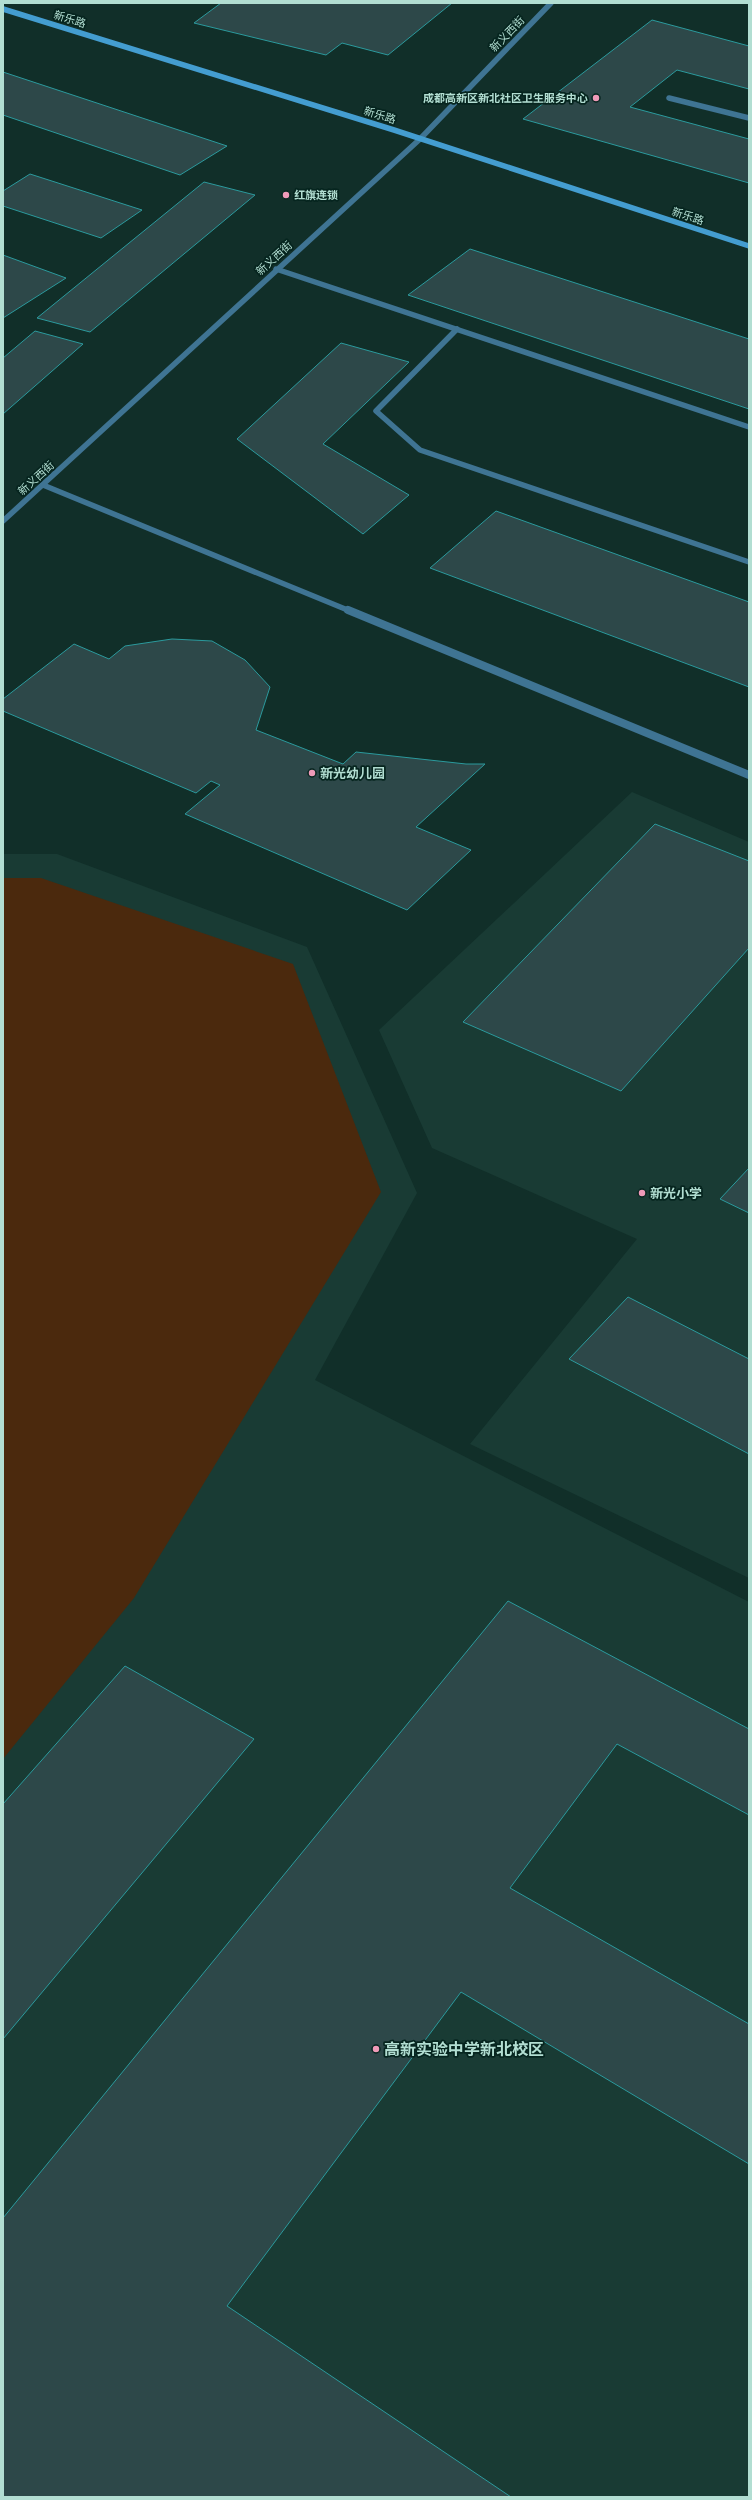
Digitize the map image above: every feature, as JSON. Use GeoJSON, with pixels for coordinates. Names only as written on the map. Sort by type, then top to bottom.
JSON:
{"type":"FeatureCollection","features":[{"type":"Feature","properties":{"kind":"street","name":"新义西街"},"geometry":{"type":"LineString","coordinates":[[3,520],[43,485],[276,268],[420,139],[551,3]]}},
{"type":"Feature","properties":{"kind":"street","name":"新乐路"},"geometry":{"type":"LineString","coordinates":[[3,9],[420,139],[749,246]]}},
{"type":"Feature","properties":{"kind":"street"},"geometry":{"type":"LineString","coordinates":[[669,98],[749,118]]}},
{"type":"Feature","properties":{"kind":"street"},"geometry":{"type":"LineString","coordinates":[[276,268],[749,427]]}},
{"type":"Feature","properties":{"kind":"street"},"geometry":{"type":"LineString","coordinates":[[457,329],[376,411],[420,450],[749,562]]}},
{"type":"Feature","properties":{"kind":"street"},"geometry":{"type":"LineString","coordinates":[[43,485],[749,775]]}},
{"type":"Feature","properties":{"kind":"shaded area","name":"新光小学"},"geometry":{"type":"Polygon","coordinates":[[[632,792],[749,842],[749,1578],[470,1444],[637,1239],[432,1148],[379,1030],[632,792]]]}},
{"type":"Feature","properties":{"kind":"shaded area","name":"高新实验中学新北校区"},"geometry":{"type":"Polygon","coordinates":[[[3,854],[57,854],[307,947],[417,1193],[315,1380],[749,1602],[749,2497],[3,2497],[3,854]]]}},
{"type":"Feature","properties":{"kind":"shaded area"},"geometry":{"type":"Polygon","coordinates":[[[3,878],[41,878],[293,964],[381,1192],[134,1598],[3,1759],[3,878]]]}},
{"type":"Feature","properties":{"kind":"building"},"geometry":{"type":"Polygon","coordinates":[[[221,3],[452,3],[388,55],[342,43],[326,55],[194,23],[221,3]]]}},
{"type":"Feature","properties":{"kind":"building","name":"成都高新区新北社区卫生服务中心"},"geometry":{"type":"Polygon","coordinates":[[[652,20],[749,46],[749,89],[677,70],[630,107],[749,139],[749,183],[523,119],[652,20]]]}},
{"type":"Feature","properties":{"kind":"building"},"geometry":{"type":"Polygon","coordinates":[[[3,72],[227,146],[180,175],[3,115],[3,72]]]}},
{"type":"Feature","properties":{"kind":"building"},"geometry":{"type":"Polygon","coordinates":[[[30,174],[142,210],[101,238],[3,206],[3,191],[30,174]]]}},
{"type":"Feature","properties":{"kind":"building"},"geometry":{"type":"Polygon","coordinates":[[[204,182],[255,195],[90,332],[37,318],[204,182]]]}},
{"type":"Feature","properties":{"kind":"building"},"geometry":{"type":"Polygon","coordinates":[[[470,249],[749,339],[749,409],[408,295],[470,249]]]}},
{"type":"Feature","properties":{"kind":"building"},"geometry":{"type":"Polygon","coordinates":[[[3,255],[66,278],[3,318],[3,255]]]}},
{"type":"Feature","properties":{"kind":"building"},"geometry":{"type":"Polygon","coordinates":[[[35,331],[83,344],[3,414],[3,358],[35,331]]]}},
{"type":"Feature","properties":{"kind":"building"},"geometry":{"type":"Polygon","coordinates":[[[341,343],[409,362],[323,444],[409,495],[363,534],[237,439],[341,343]]]}},
{"type":"Feature","properties":{"kind":"building"},"geometry":{"type":"Polygon","coordinates":[[[496,511],[749,602],[749,687],[430,568],[496,511]]]}},
{"type":"Feature","properties":{"kind":"building","name":"新光幼儿园"},"geometry":{"type":"Polygon","coordinates":[[[172,639],[212,641],[245,660],[270,687],[256,730],[343,764],[356,752],[466,764],[485,764],[416,827],[471,850],[407,910],[185,814],[220,785],[211,781],[196,793],[3,711],[3,699],[74,644],[109,659],[125,646],[172,639]]]}},
{"type":"Feature","properties":{"kind":"building"},"geometry":{"type":"Polygon","coordinates":[[[655,824],[749,861],[749,948],[621,1091],[463,1022],[655,824]]]}},
{"type":"Feature","properties":{"kind":"building"},"geometry":{"type":"Polygon","coordinates":[[[749,1168],[749,1213],[720,1199],[749,1168]]]}},
{"type":"Feature","properties":{"kind":"building"},"geometry":{"type":"Polygon","coordinates":[[[628,1297],[749,1359],[749,1454],[569,1359],[628,1297]]]}},
{"type":"Feature","properties":{"kind":"building"},"geometry":{"type":"Polygon","coordinates":[[[508,1601],[749,1729],[749,1815],[617,1744],[510,1888],[749,2024],[749,2164],[461,1992],[227,2306],[511,2497],[3,2497],[3,2218],[508,1601]]]}},
{"type":"Feature","properties":{"kind":"building"},"geometry":{"type":"Polygon","coordinates":[[[125,1666],[254,1739],[3,2039],[3,1804],[125,1666]]]}},
{"type":"Feature","properties":{"kind":"place","name":"成都高新区新北社区卫生服务中心"},"geometry":{"type":"Point","coordinates":[596,98]}},
{"type":"Feature","properties":{"kind":"place","name":"红旗连锁"},"geometry":{"type":"Point","coordinates":[286,195]}},
{"type":"Feature","properties":{"kind":"place","name":"新光幼儿园"},"geometry":{"type":"Point","coordinates":[312,773]}},
{"type":"Feature","properties":{"kind":"place","name":"新光小学"},"geometry":{"type":"Point","coordinates":[642,1193]}},
{"type":"Feature","properties":{"kind":"place","name":"高新实验中学新北校区"},"geometry":{"type":"Point","coordinates":[376,2049]}}]}
